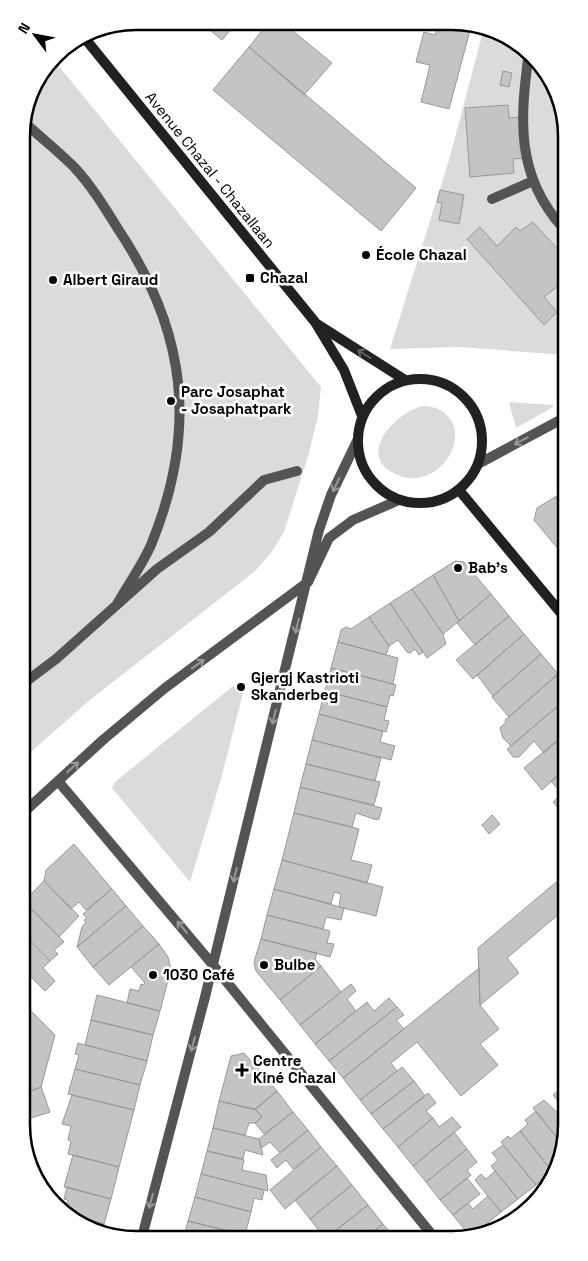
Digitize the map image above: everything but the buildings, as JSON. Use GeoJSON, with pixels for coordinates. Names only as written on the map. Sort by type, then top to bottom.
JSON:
{"type":"FeatureCollection","features":[{"type":"Feature","properties":{"kind":"street","name":"Avenue Chazal - Chazallaan"},"geometry":{"type":"LineString","coordinates":[[88,42],[315,322],[344,370],[362,416]]}},
{"type":"Feature","properties":{"kind":"street"},"geometry":{"type":"LineString","coordinates":[[528,62],[522,106],[527,162],[533,181],[547,211],[558,223]]}},
{"type":"Feature","properties":{"kind":"street"},"geometry":{"type":"LineString","coordinates":[[30,128],[74,168],[103,205],[153,287],[168,328],[180,392],[180,445],[169,493],[150,546],[117,604]]}},
{"type":"Feature","properties":{"kind":"street"},"geometry":{"type":"LineString","coordinates":[[492,199],[533,181]]}},
{"type":"Feature","properties":{"kind":"street","name":"Avenue Chazal - Chazallaan"},"geometry":{"type":"LineString","coordinates":[[315,322],[405,380]]}},
{"type":"Feature","properties":{"kind":"street"},"geometry":{"type":"LineString","coordinates":[[144,1231],[213,965],[308,582],[318,530],[331,495],[357,441],[362,416],[373,400],[388,387],[405,380],[433,380],[461,394],[472,406],[480,423],[483,442],[478,464],[468,482],[440,500],[419,504],[398,500],[385,493],[373,483],[358,456],[357,441]]}},
{"type":"Feature","properties":{"kind":"street"},"geometry":{"type":"LineString","coordinates":[[478,464],[558,421]]}},
{"type":"Feature","properties":{"kind":"street"},"geometry":{"type":"LineString","coordinates":[[30,678],[56,659],[157,569],[209,532],[264,480],[297,471]]}},
{"type":"Feature","properties":{"kind":"street"},"geometry":{"type":"LineString","coordinates":[[458,490],[558,610]]}},
{"type":"Feature","properties":{"kind":"street"},"geometry":{"type":"LineString","coordinates":[[30,807],[165,688],[308,582],[330,538],[353,520],[398,500]]}},
{"type":"Feature","properties":{"kind":"street"},"geometry":{"type":"LineString","coordinates":[[58,781],[213,965],[429,1231]]}},
{"type":"Feature","properties":{"kind":"shaded area"},"geometry":{"type":"Polygon","coordinates":[[[482,35],[511,48],[527,61],[544,83],[554,108],[558,136],[558,355],[460,347],[390,349],[449,160],[482,35]]]}},
{"type":"Feature","properties":{"kind":"shaded area","name":"Parc Josaphat - Josaphatpark"},"geometry":{"type":"Polygon","coordinates":[[[57,65],[321,387],[318,416],[308,456],[284,532],[271,553],[254,572],[91,699],[30,753],[30,129],[38,95],[57,65]]]}},
{"type":"Feature","properties":{"kind":"shaded area"},"geometry":{"type":"Polygon","coordinates":[[[509,402],[553,405],[553,407],[516,428],[509,402]]]}},
{"type":"Feature","properties":{"kind":"shaded area"},"geometry":{"type":"Polygon","coordinates":[[[422,406],[438,409],[451,420],[455,432],[454,445],[448,458],[438,469],[426,476],[411,478],[395,474],[384,466],[379,456],[379,446],[383,436],[400,417],[422,406]]]}},
{"type":"Feature","properties":{"kind":"shaded area"},"geometry":{"type":"Polygon","coordinates":[[[233,686],[243,693],[221,779],[190,882],[112,788],[115,782],[233,686]]]}},
{"type":"Feature","properties":{"kind":"place","name":"École Chazal"},"geometry":{"type":"Point","coordinates":[366,255]}},
{"type":"Feature","properties":{"kind":"place","name":"Chazal"},"geometry":{"type":"Point","coordinates":[250,278]}},
{"type":"Feature","properties":{"kind":"place","name":"Albert Giraud"},"geometry":{"type":"Point","coordinates":[53,280]}},
{"type":"Feature","properties":{"kind":"place","name":"Parc Josaphat - Josaphatpark"},"geometry":{"type":"Point","coordinates":[171,401]}},
{"type":"Feature","properties":{"kind":"place","name":"Bab’s"},"geometry":{"type":"Point","coordinates":[458,568]}},
{"type":"Feature","properties":{"kind":"place","name":"Gjergj Kastrioti Skanderbeg"},"geometry":{"type":"Point","coordinates":[241,687]}},
{"type":"Feature","properties":{"kind":"place","name":"Bulbe"},"geometry":{"type":"Point","coordinates":[264,965]}},
{"type":"Feature","properties":{"kind":"place","name":"1030 Café"},"geometry":{"type":"Point","coordinates":[153,975]}},
{"type":"Feature","properties":{"kind":"place","name":"Centre Kiné Chazal"},"geometry":{"type":"Point","coordinates":[242,1070]}}]}
